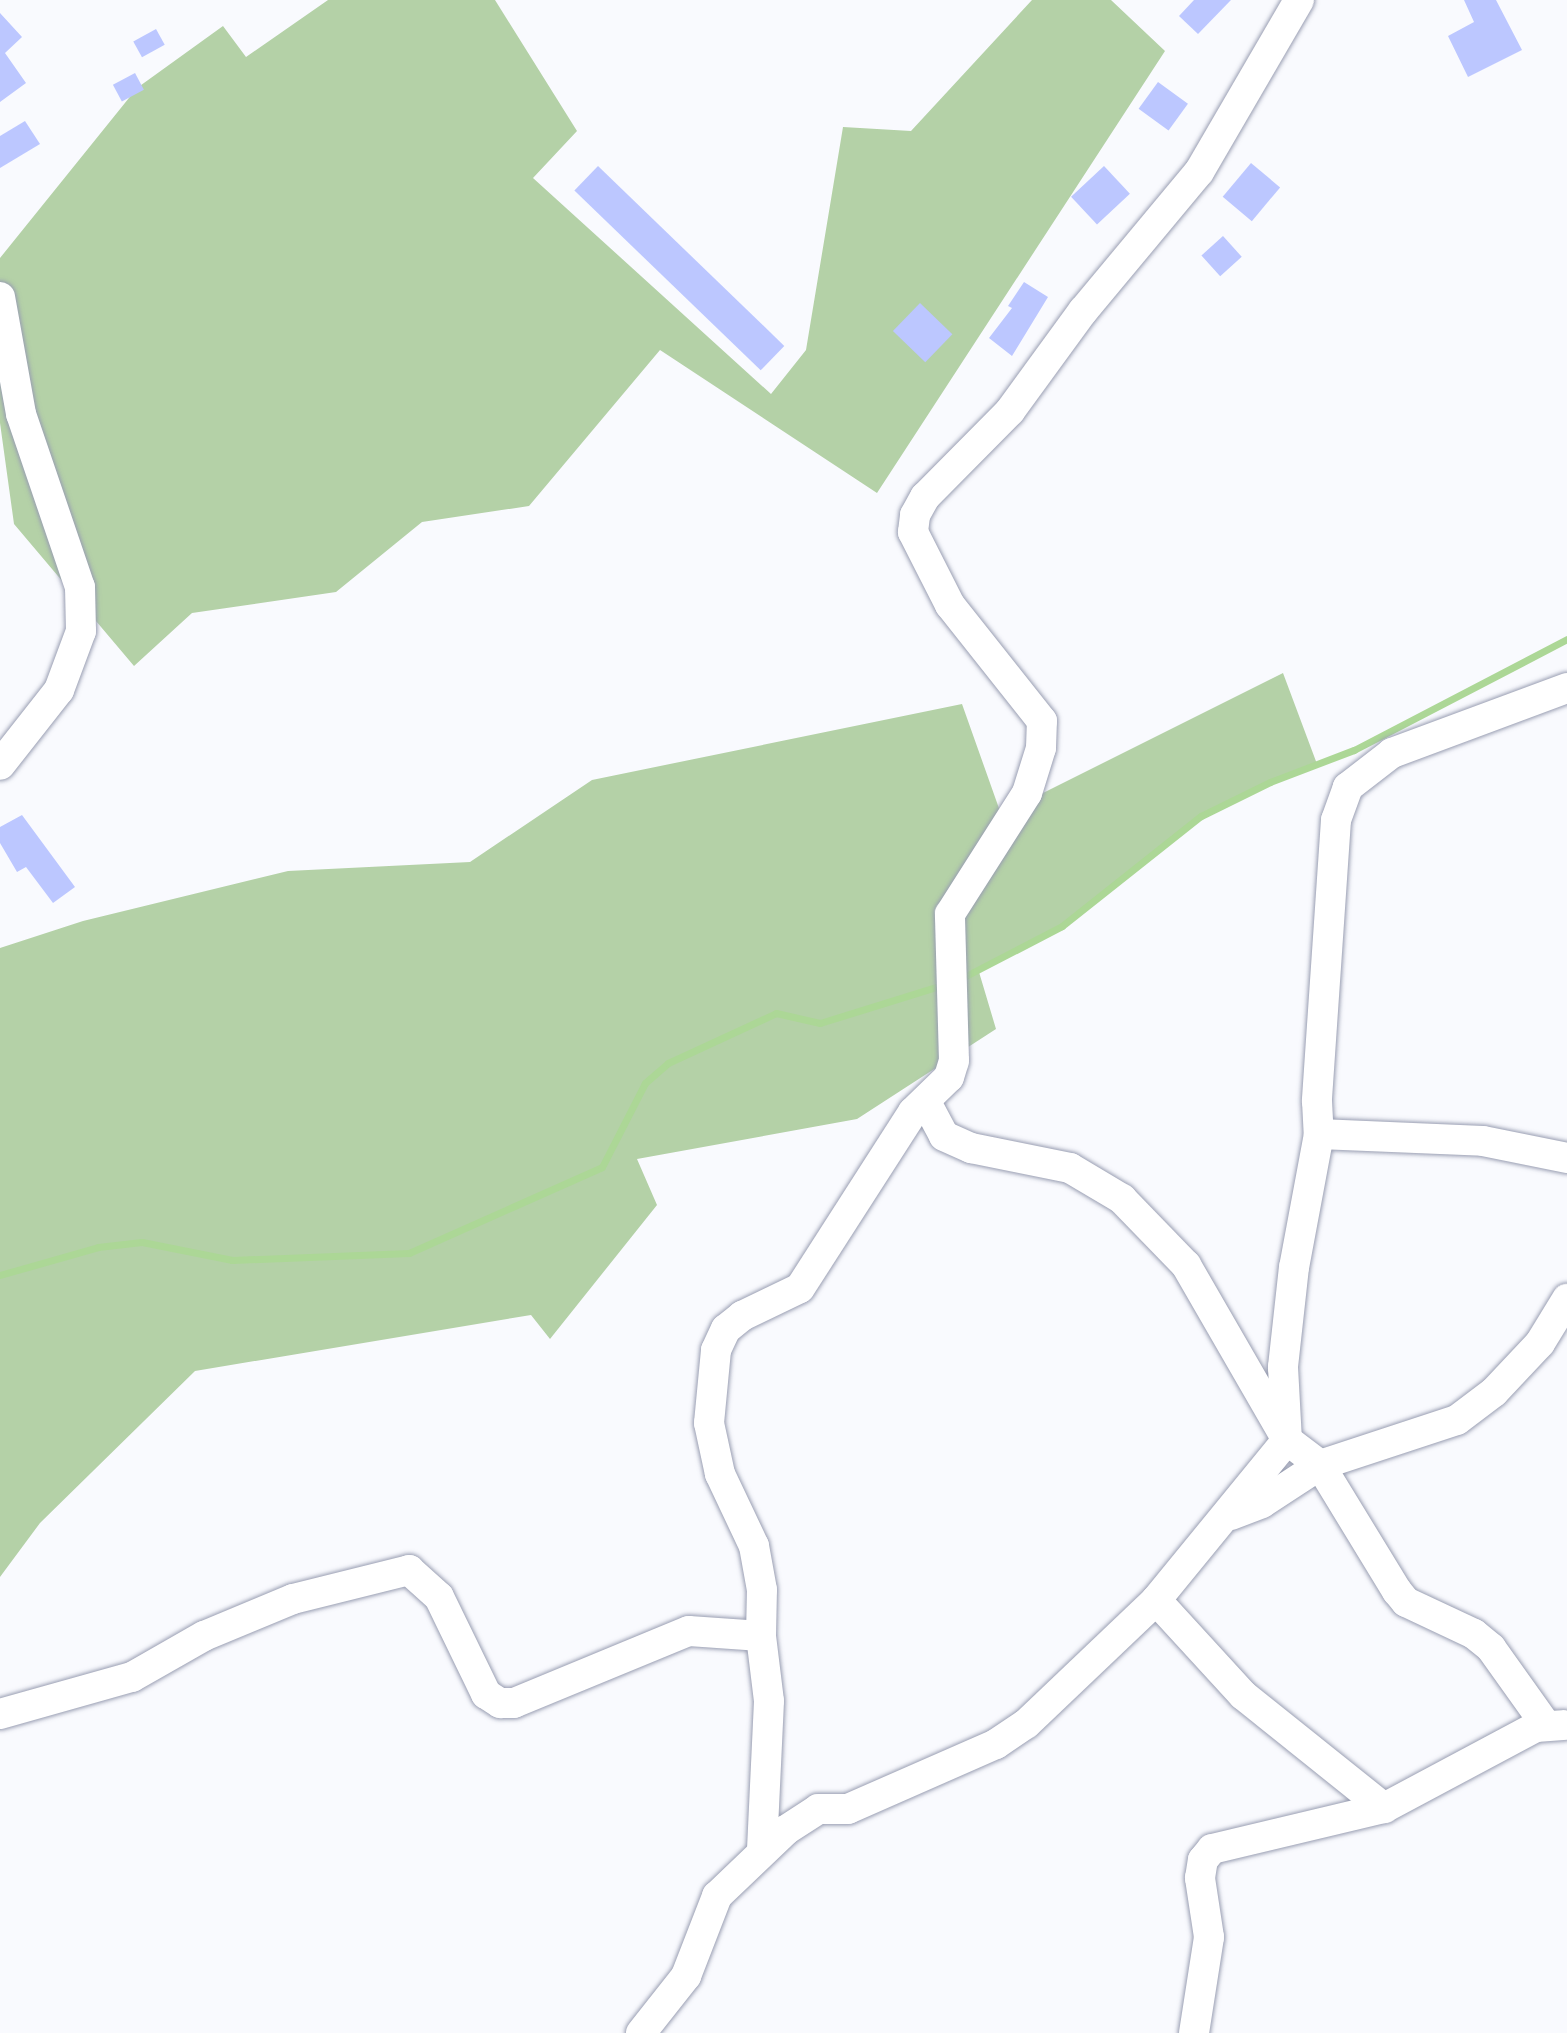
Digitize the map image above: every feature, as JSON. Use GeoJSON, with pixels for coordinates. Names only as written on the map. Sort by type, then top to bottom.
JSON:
{"type":"FeatureCollection","features":[{"type":"Feature","properties":{"kind":"street"},"geometry":{"type":"LineString","coordinates":[[762,1852],[769,1701],[761,1636],[762,1590],[754,1546],[720,1474],[709,1423],[716,1350],[726,1329],[742,1316],[800,1288],[913,1112],[949,1077],[954,1061],[953,903],[1027,793],[1041,748],[1042,721],[950,605],[913,532],[915,515],[925,497],[1010,411],[1083,311],[1199,172],[1299,0]]}},
{"type":"Feature","properties":{"kind":"street"},"geometry":{"type":"LineString","coordinates":[[0,297],[10,422],[74,567],[81,631],[59,690],[0,765]]}},
{"type":"Feature","properties":{"kind":"street"},"geometry":{"type":"LineString","coordinates":[[641,2033],[686,1976],[717,1896],[762,1852],[818,1809],[848,1809],[996,1744],[1026,1724],[1156,1600],[1231,1515],[1287,1440],[1283,1367],[1294,1267],[1319,1134],[1317,1101],[1336,820],[1348,787],[1392,753],[1567,688]]}},
{"type":"Feature","properties":{"kind":"street"},"geometry":{"type":"LineString","coordinates":[[926,1102],[944,1136],[971,1148],[1070,1168],[1122,1199],[1186,1265],[1287,1440],[1320,1465],[1406,1602],[1474,1634],[1491,1648],[1557,1725],[1384,1808],[1212,1849],[1203,1860],[1200,1878],[1209,1937],[1194,2033]]}},
{"type":"Feature","properties":{"kind":"street"},"geometry":{"type":"LineString","coordinates":[[1319,1134],[1483,1141],[1567,1158]]}},
{"type":"Feature","properties":{"kind":"street"},"geometry":{"type":"LineString","coordinates":[[1231,1515],[1262,1503],[1320,1465],[1457,1420],[1494,1392],[1540,1343],[1567,1299]]}},
{"type":"Feature","properties":{"kind":"street"},"geometry":{"type":"LineString","coordinates":[[0,1714],[132,1677],[204,1636],[293,1599],[409,1570],[439,1597],[486,1694],[500,1703],[514,1703],[689,1631],[761,1636]]}},
{"type":"Feature","properties":{"kind":"street"},"geometry":{"type":"LineString","coordinates":[[1156,1600],[1243,1695],[1384,1808]]}},
{"type":"Feature","properties":{"kind":"green space"},"geometry":{"type":"Polygon","coordinates":[[[328,0],[495,0],[577,131],[533,178],[771,394],[806,350],[843,127],[911,131],[1032,0],[1111,0],[1165,51],[877,493],[660,350],[529,506],[422,522],[336,592],[192,613],[134,666],[14,524],[0,423],[0,258],[137,88],[223,26],[246,57],[328,0]]]}},
{"type":"Feature","properties":{"kind":"green space"},"geometry":{"type":"Polygon","coordinates":[[[1283,673],[1317,764],[1201,816],[1062,926],[979,972],[996,1029],[857,1119],[637,1159],[657,1205],[550,1339],[531,1315],[195,1371],[40,1523],[0,1577],[0,948],[83,921],[288,871],[470,862],[592,780],[962,704],[1001,814],[1283,673]]]}},
{"type":"Feature","properties":{"kind":"building"},"geometry":{"type":"Polygon","coordinates":[[[1194,0],[1231,0],[1198,34],[1179,16],[1194,0]]]}},
{"type":"Feature","properties":{"kind":"building"},"geometry":{"type":"Polygon","coordinates":[[[1464,0],[1496,0],[1522,50],[1468,77],[1448,36],[1474,22],[1464,0]]]}},
{"type":"Feature","properties":{"kind":"building"},"geometry":{"type":"Polygon","coordinates":[[[0,13],[22,37],[5,53],[26,83],[0,102],[0,13]]]}},
{"type":"Feature","properties":{"kind":"building"},"geometry":{"type":"Polygon","coordinates":[[[156,29],[165,45],[142,57],[133,42],[156,29]]]}},
{"type":"Feature","properties":{"kind":"building"},"geometry":{"type":"Polygon","coordinates":[[[135,73],[144,90],[122,102],[113,85],[135,73]]]}},
{"type":"Feature","properties":{"kind":"building"},"geometry":{"type":"Polygon","coordinates":[[[1158,82],[1188,104],[1169,130],[1139,109],[1158,82]]]}},
{"type":"Feature","properties":{"kind":"building"},"geometry":{"type":"Polygon","coordinates":[[[25,121],[40,144],[0,168],[0,136],[25,121]]]}},
{"type":"Feature","properties":{"kind":"building"},"geometry":{"type":"Polygon","coordinates":[[[1251,163],[1280,187],[1252,221],[1223,197],[1251,163]]]}},
{"type":"Feature","properties":{"kind":"building"},"geometry":{"type":"Polygon","coordinates":[[[598,166],[784,346],[761,370],[574,190],[598,166]]]}},
{"type":"Feature","properties":{"kind":"building"},"geometry":{"type":"Polygon","coordinates":[[[1104,166],[1130,194],[1097,224],[1071,197],[1104,166]]]}},
{"type":"Feature","properties":{"kind":"building"},"geometry":{"type":"Polygon","coordinates":[[[1223,236],[1242,257],[1220,276],[1201,255],[1223,236]]]}},
{"type":"Feature","properties":{"kind":"building"},"geometry":{"type":"Polygon","coordinates":[[[1024,282],[1048,297],[1012,356],[989,338],[1012,308],[1008,306],[1024,282]]]}},
{"type":"Feature","properties":{"kind":"building"},"geometry":{"type":"Polygon","coordinates":[[[920,303],[952,334],[925,362],[893,331],[920,303]]]}},
{"type":"Feature","properties":{"kind":"building"},"geometry":{"type":"Polygon","coordinates":[[[22,815],[75,887],[53,903],[26,867],[17,872],[0,843],[0,827],[22,815]]]}},
{"type":"Feature","properties":{"kind":"waterway"},"geometry":{"type":"LineString","coordinates":[[958,980],[1062,926],[1201,816],[1270,782],[1354,750],[1567,639]]}},
{"type":"Feature","properties":{"kind":"waterway"},"geometry":{"type":"LineString","coordinates":[[0,1275],[98,1247],[142,1242],[232,1260],[409,1253],[602,1167],[645,1083],[668,1063],[776,1013],[820,1023],[946,984]]}}]}
